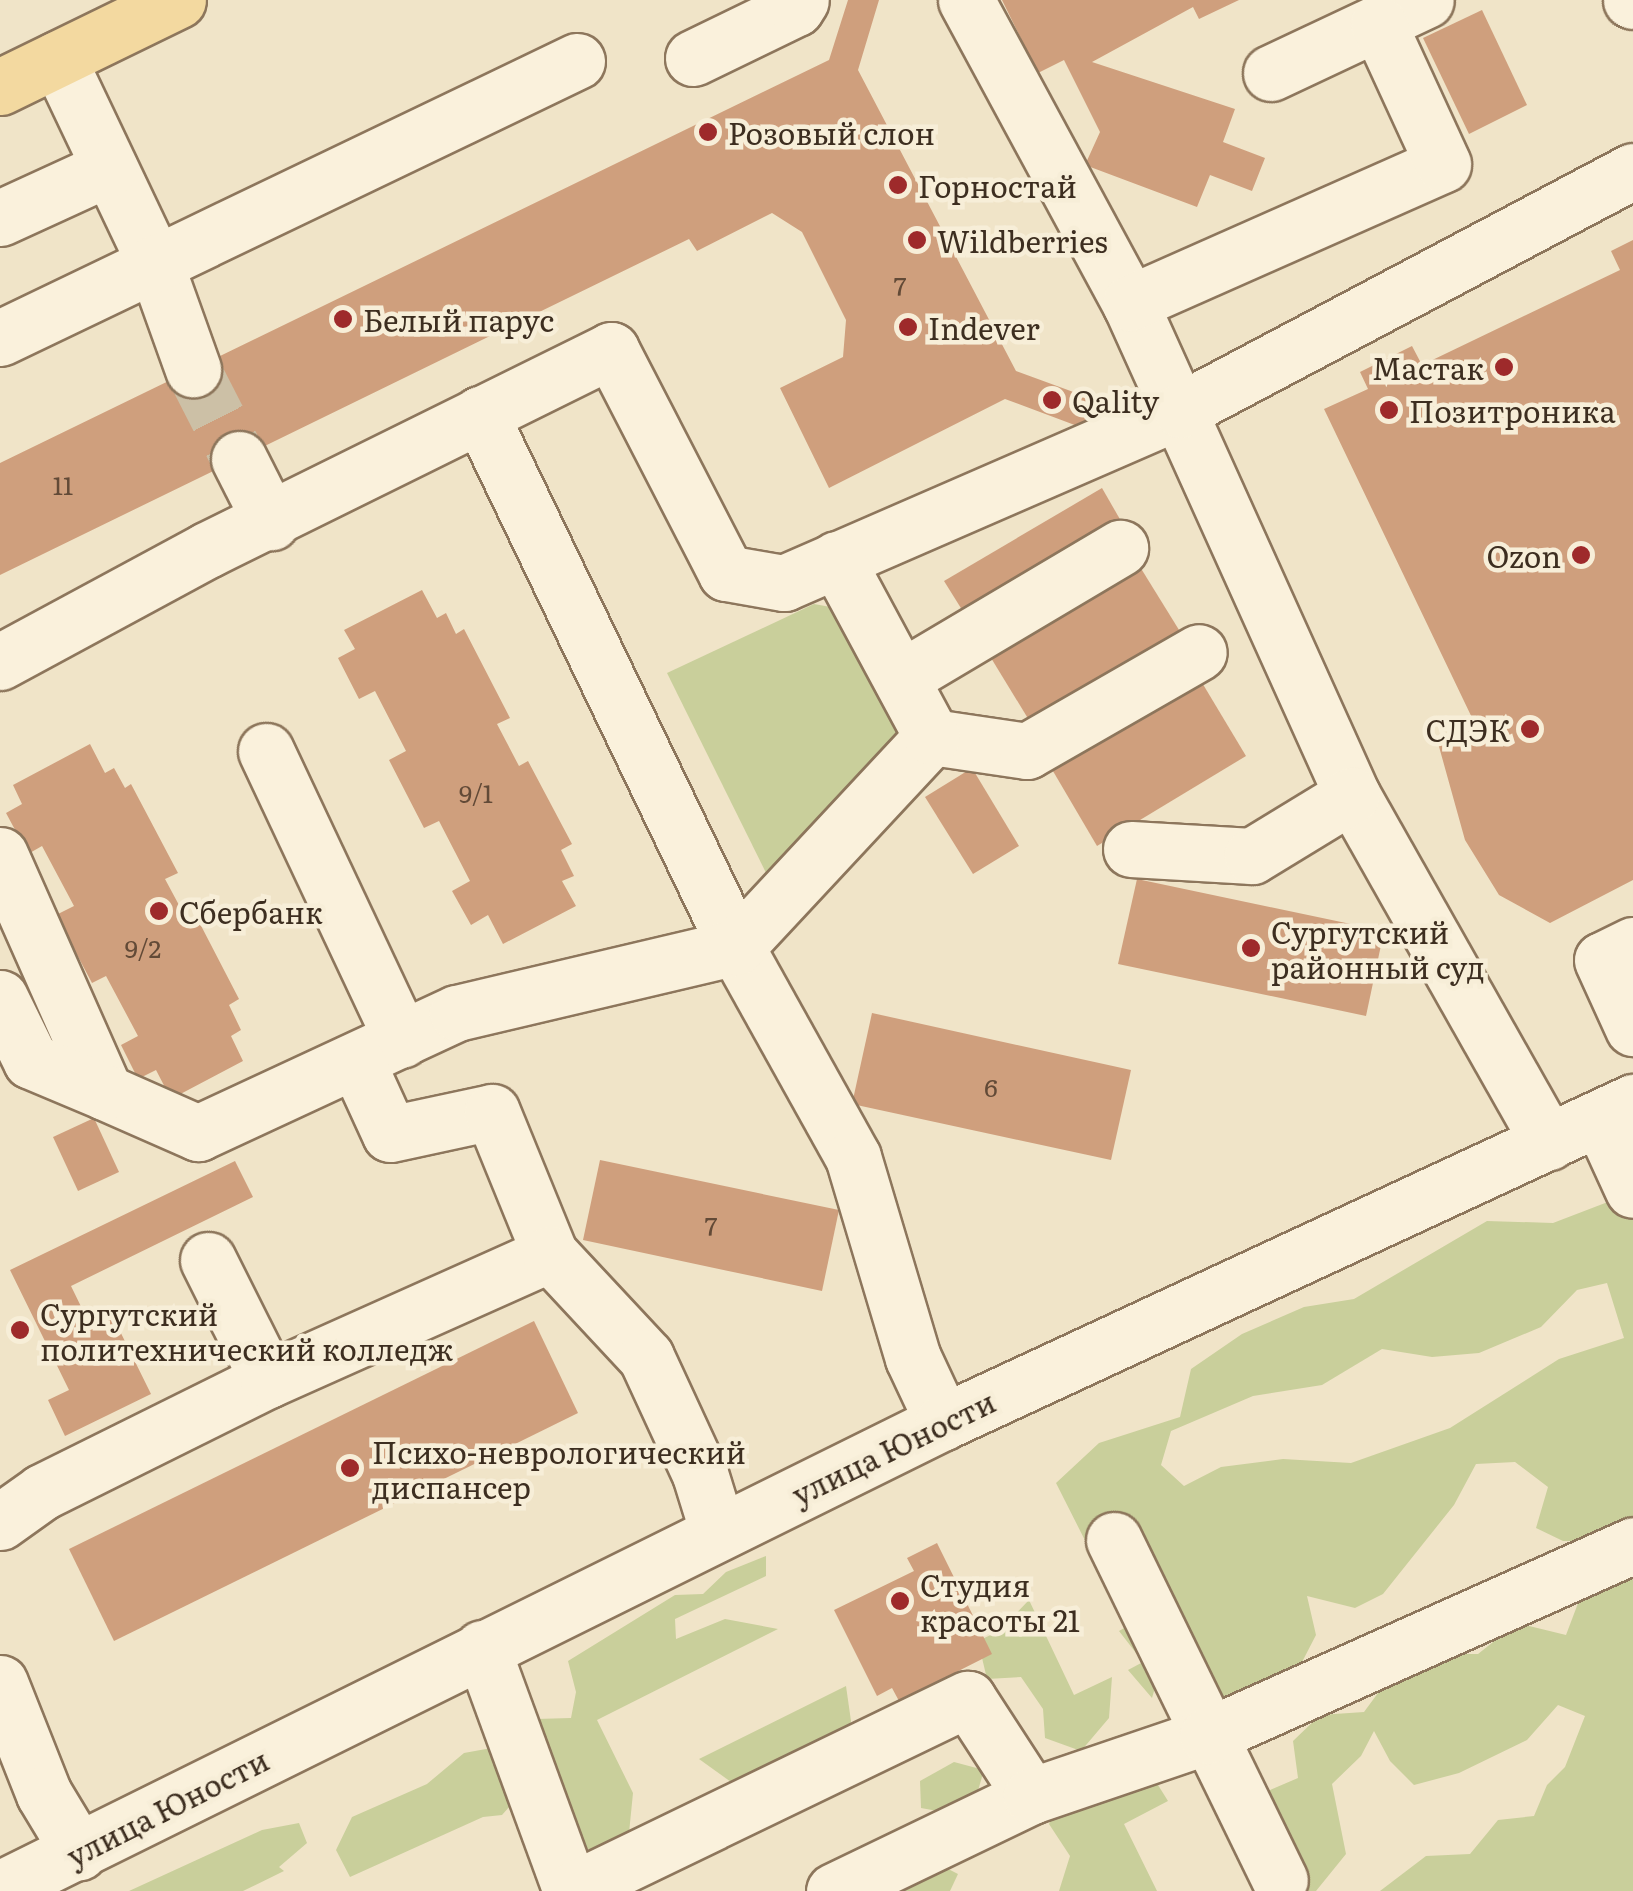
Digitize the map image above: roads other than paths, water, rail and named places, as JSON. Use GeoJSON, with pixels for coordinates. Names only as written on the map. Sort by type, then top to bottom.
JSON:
{"type":"FeatureCollection","features":[{"type":"Feature","properties":{"kind":"main road"},"geometry":{"type":"LineString","coordinates":[[0,87],[178,0]]}},
{"type":"Feature","properties":{"kind":"street"},"geometry":{"type":"LineString","coordinates":[[693,58],[796,8],[800,0]]}},
{"type":"Feature","properties":{"kind":"street"},"geometry":{"type":"LineString","coordinates":[[966,0],[1130,303],[1352,795],[1548,1142]]}},
{"type":"Feature","properties":{"kind":"street"},"geometry":{"type":"LineString","coordinates":[[1271,73],[1426,0]]}},
{"type":"Feature","properties":{"kind":"street"},"geometry":{"type":"LineString","coordinates":[[1130,303],[1444,164],[1378,23]]}},
{"type":"Feature","properties":{"kind":"street"},"geometry":{"type":"LineString","coordinates":[[58,59],[155,263],[193,369]]}},
{"type":"Feature","properties":{"kind":"street"},"geometry":{"type":"LineString","coordinates":[[0,338],[578,61]]}},
{"type":"Feature","properties":{"kind":"street"},"geometry":{"type":"LineString","coordinates":[[0,218],[109,168]]}},
{"type":"Feature","properties":{"kind":"street"},"geometry":{"type":"LineString","coordinates":[[0,662],[611,350],[726,573],[784,583],[1181,410],[1633,170]]}},
{"type":"Feature","properties":{"kind":"street"},"geometry":{"type":"LineString","coordinates":[[480,414],[736,946],[853,1157],[914,1358],[943,1422]]}},
{"type":"Feature","properties":{"kind":"street"},"geometry":{"type":"LineString","coordinates":[[239,459],[271,522]]}},
{"type":"Feature","properties":{"kind":"street"},"geometry":{"type":"LineString","coordinates":[[901,678],[1120,548]]}},
{"type":"Feature","properties":{"kind":"street"},"geometry":{"type":"LineString","coordinates":[[836,559],[932,738]]}},
{"type":"Feature","properties":{"kind":"street"},"geometry":{"type":"LineString","coordinates":[[932,738],[1027,751],[1200,652]]}},
{"type":"Feature","properties":{"kind":"street"},"geometry":{"type":"LineString","coordinates":[[0,998],[31,1061],[198,1133],[316,1074],[379,1051],[458,1013],[736,946],[932,738]]}},
{"type":"Feature","properties":{"kind":"street"},"geometry":{"type":"LineString","coordinates":[[266,751],[379,1051],[390,1134],[492,1112],[550,1254],[646,1357],[700,1474],[718,1532]]}},
{"type":"Feature","properties":{"kind":"street"},"geometry":{"type":"LineString","coordinates":[[1131,849],[1252,856],[1352,795]]}},
{"type":"Feature","properties":{"kind":"street"},"geometry":{"type":"LineString","coordinates":[[0,855],[105,1092]]}},
{"type":"Feature","properties":{"kind":"street"},"geometry":{"type":"LineString","coordinates":[[1633,945],[1602,960],[1633,1028]]}},
{"type":"Feature","properties":{"kind":"street"},"geometry":{"type":"LineString","coordinates":[[1616,1110],[1633,1190]]}},
{"type":"Feature","properties":{"kind":"street","name":"улица Юности"},"geometry":{"type":"LineString","coordinates":[[0,1889],[943,1422],[1616,1110]]}},
{"type":"Feature","properties":{"kind":"street"},"geometry":{"type":"LineString","coordinates":[[0,1522],[42,1492],[268,1380],[550,1254]]}},
{"type":"Feature","properties":{"kind":"street"},"geometry":{"type":"LineString","coordinates":[[208,1260],[268,1380]]}},
{"type":"Feature","properties":{"kind":"street"},"geometry":{"type":"LineString","coordinates":[[1114,1540],[1280,1880]]}},
{"type":"Feature","properties":{"kind":"street"},"geometry":{"type":"LineString","coordinates":[[834,1891],[1031,1796],[1207,1736],[1633,1545]]}},
{"type":"Feature","properties":{"kind":"street"},"geometry":{"type":"LineString","coordinates":[[482,1648],[570,1891],[968,1698],[1031,1796]]}},
{"type":"Feature","properties":{"kind":"street"},"geometry":{"type":"LineString","coordinates":[[0,1684],[44,1794],[79,1852]]}},
{"type":"Feature","properties":{"kind":"tunnel"},"geometry":{"type":"LineString","coordinates":[[193,369],[239,459]]}},
{"type":"Feature","properties":{"kind":"place","name":"Розовый слон"},"geometry":{"type":"Point","coordinates":[708,132]}},
{"type":"Feature","properties":{"kind":"place","name":"Горностай"},"geometry":{"type":"Point","coordinates":[898,185]}},
{"type":"Feature","properties":{"kind":"place","name":"Wildberries"},"geometry":{"type":"Point","coordinates":[917,240]}},
{"type":"Feature","properties":{"kind":"place","name":"Белый парус"},"geometry":{"type":"Point","coordinates":[343,319]}},
{"type":"Feature","properties":{"kind":"place","name":"Indever"},"geometry":{"type":"Point","coordinates":[908,327]}},
{"type":"Feature","properties":{"kind":"place","name":"Мастак"},"geometry":{"type":"Point","coordinates":[1504,367]}},
{"type":"Feature","properties":{"kind":"place","name":"Qality"},"geometry":{"type":"Point","coordinates":[1052,400]}},
{"type":"Feature","properties":{"kind":"place","name":"Позитроника"},"geometry":{"type":"Point","coordinates":[1389,410]}},
{"type":"Feature","properties":{"kind":"place","name":"Ozon"},"geometry":{"type":"Point","coordinates":[1581,555]}},
{"type":"Feature","properties":{"kind":"place","name":"СДЭК"},"geometry":{"type":"Point","coordinates":[1530,729]}},
{"type":"Feature","properties":{"kind":"place","name":"Сбербанк"},"geometry":{"type":"Point","coordinates":[159,911]}},
{"type":"Feature","properties":{"kind":"place","name":"Сургутский районный суд"},"geometry":{"type":"Point","coordinates":[1251,948]}},
{"type":"Feature","properties":{"kind":"place","name":"Сургутский политехнический колледж"},"geometry":{"type":"Point","coordinates":[20,1330]}},
{"type":"Feature","properties":{"kind":"place","name":"Психо-неврологический диспансер"},"geometry":{"type":"Point","coordinates":[350,1468]}},
{"type":"Feature","properties":{"kind":"place","name":"Студия красоты 21"},"geometry":{"type":"Point","coordinates":[900,1601]}}]}
